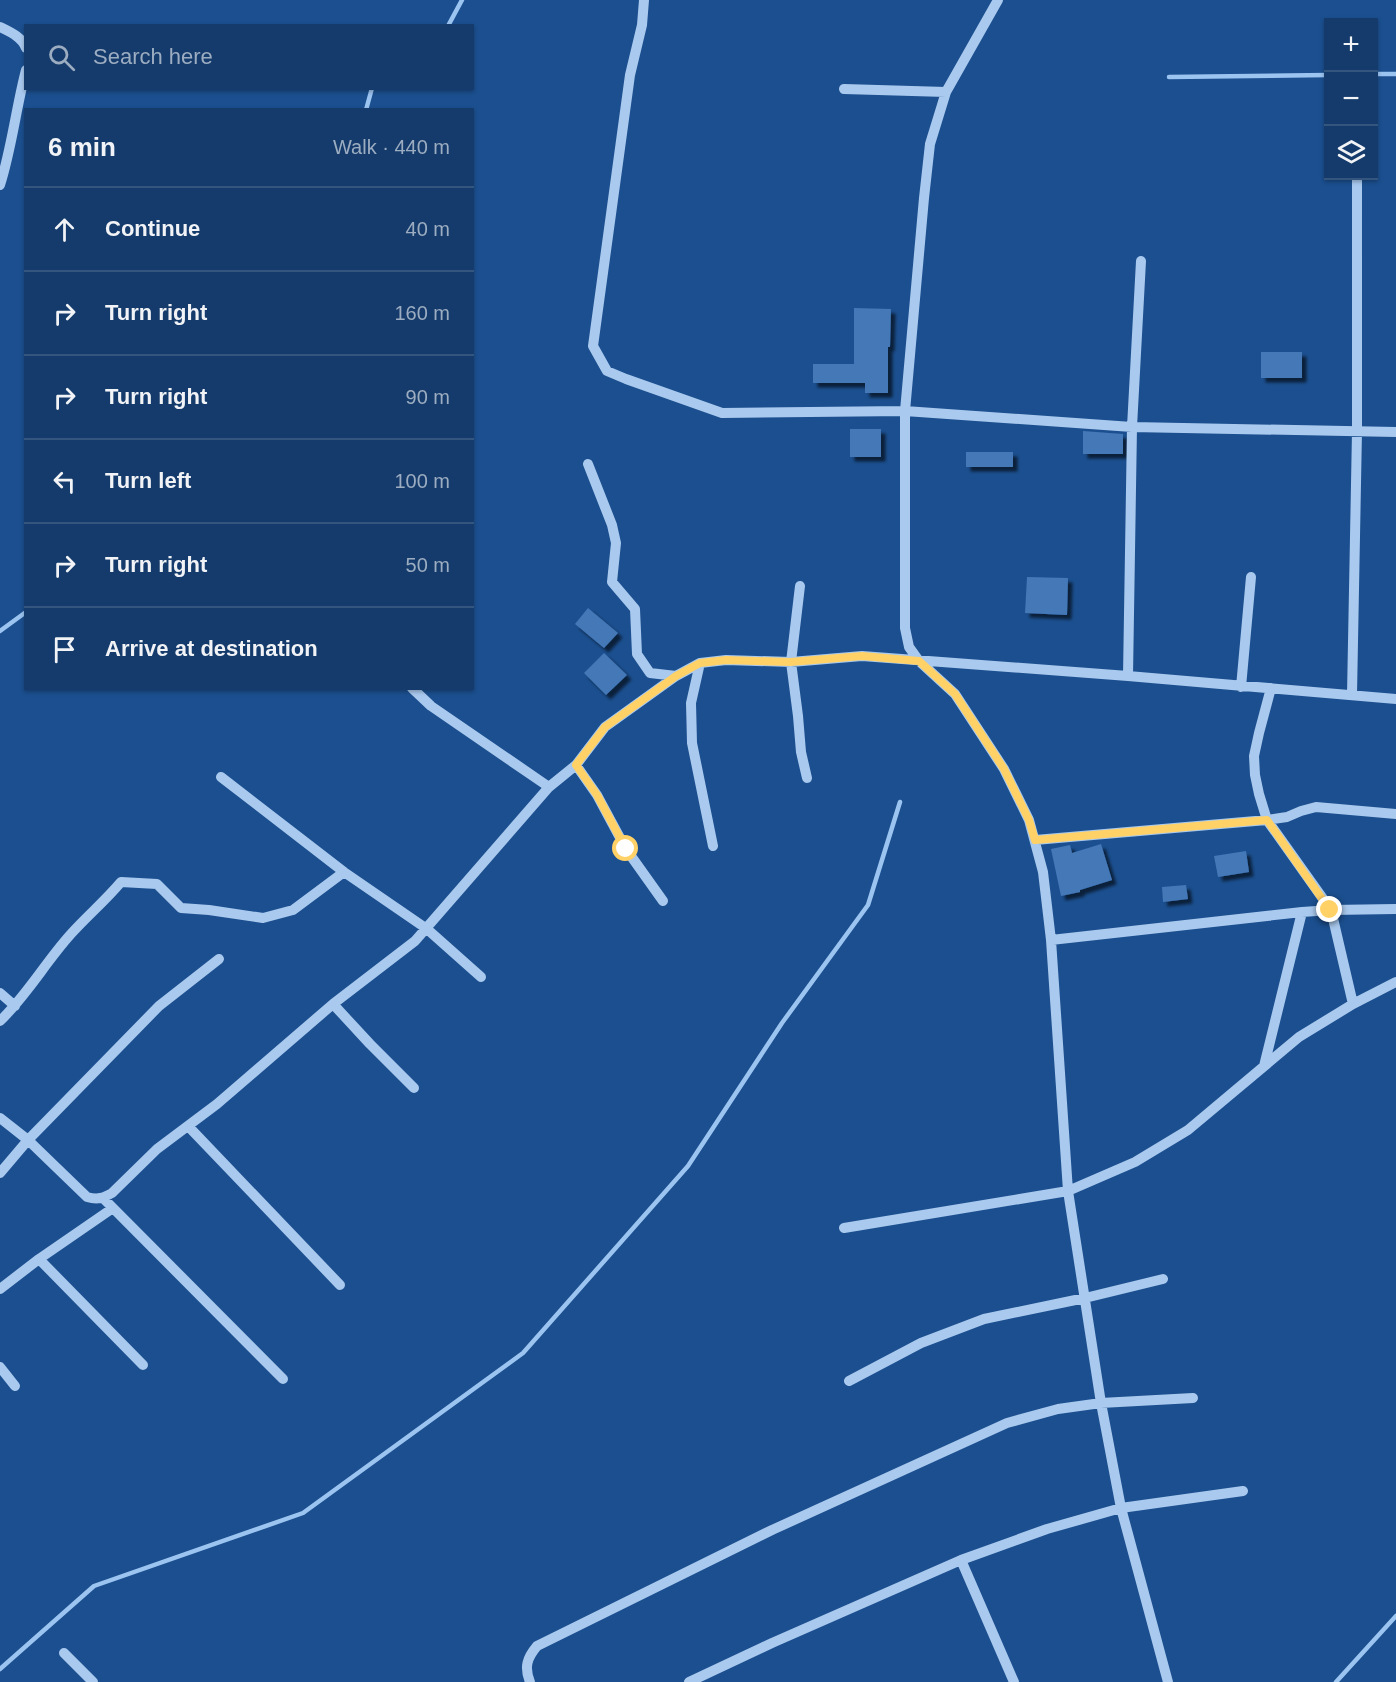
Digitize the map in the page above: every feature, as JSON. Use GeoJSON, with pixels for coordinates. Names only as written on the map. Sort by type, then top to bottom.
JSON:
{"type":"FeatureCollection","features":[{"type":"Feature","properties":{"kind":"street"},"geometry":{"type":"LineString","coordinates":[[644,0],[642,25],[630,75],[592,346],[607,371],[722,412],[905,411],[1132,427],[1396,432]]}},
{"type":"Feature","properties":{"kind":"street"},"geometry":{"type":"LineString","coordinates":[[998,0],[946,92],[930,144],[905,411],[905,628],[909,647],[919,661],[955,694],[1004,769],[1029,820],[1043,872],[1051,940],[1068,1191],[1101,1403],[1121,1508],[1168,1682]]}},
{"type":"Feature","properties":{"kind":"street"},"geometry":{"type":"LineString","coordinates":[[0,27],[15,34],[24,43]]}},
{"type":"Feature","properties":{"kind":"street"},"geometry":{"type":"LineString","coordinates":[[0,185],[8,161],[24,78]]}},
{"type":"Feature","properties":{"kind":"street"},"geometry":{"type":"LineString","coordinates":[[844,89],[946,92]]}},
{"type":"Feature","properties":{"kind":"street"},"geometry":{"type":"LineString","coordinates":[[1352,695],[1358,431],[1357,180]]}},
{"type":"Feature","properties":{"kind":"street"},"geometry":{"type":"LineString","coordinates":[[1128,676],[1132,427],[1141,261]]}},
{"type":"Feature","properties":{"kind":"street"},"geometry":{"type":"LineString","coordinates":[[588,464],[612,525],[616,543],[612,582],[635,609],[637,654],[650,673],[676,676]]}},
{"type":"Feature","properties":{"kind":"street"},"geometry":{"type":"LineString","coordinates":[[1241,687],[1251,577]]}},
{"type":"Feature","properties":{"kind":"street"},"geometry":{"type":"LineString","coordinates":[[800,586],[790,662],[801,752],[807,778]]}},
{"type":"Feature","properties":{"kind":"street"},"geometry":{"type":"LineString","coordinates":[[0,1118],[28,1140],[87,1197],[103,1198],[157,1149],[217,1104],[333,1004],[415,941],[549,788],[576,765],[605,727],[676,676],[700,663],[726,660],[790,662],[862,656],[1396,699]]}},
{"type":"Feature","properties":{"kind":"street"},"geometry":{"type":"LineString","coordinates":[[700,663],[691,703],[692,743],[713,846]]}},
{"type":"Feature","properties":{"kind":"street"},"geometry":{"type":"LineString","coordinates":[[1271,688],[1254,756],[1259,794],[1267,820],[1330,910],[1353,1004]]}},
{"type":"Feature","properties":{"kind":"street"},"geometry":{"type":"LineString","coordinates":[[414,690],[432,706],[549,788]]}},
{"type":"Feature","properties":{"kind":"street"},"geometry":{"type":"LineString","coordinates":[[576,765],[597,795],[626,849],[663,901]]}},
{"type":"Feature","properties":{"kind":"street"},"geometry":{"type":"LineString","coordinates":[[220,777],[344,872],[427,929],[482,977]]}},
{"type":"Feature","properties":{"kind":"street"},"geometry":{"type":"LineString","coordinates":[[1035,840],[1267,820],[1287,817],[1316,807],[1396,814]]}},
{"type":"Feature","properties":{"kind":"street"},"geometry":{"type":"LineString","coordinates":[[0,1021],[15,1006],[69,936],[121,882],[157,884],[181,908],[264,918],[293,910],[344,872]]}},
{"type":"Feature","properties":{"kind":"street"},"geometry":{"type":"LineString","coordinates":[[1051,940],[1302,912],[1396,909]]}},
{"type":"Feature","properties":{"kind":"street"},"geometry":{"type":"LineString","coordinates":[[1264,1066],[1302,912]]}},
{"type":"Feature","properties":{"kind":"street"},"geometry":{"type":"LineString","coordinates":[[0,1173],[28,1140],[159,1006],[219,959]]}},
{"type":"Feature","properties":{"kind":"street"},"geometry":{"type":"LineString","coordinates":[[844,1228],[1068,1191],[1135,1162],[1188,1130],[1299,1037],[1353,1004],[1396,982]]}},
{"type":"Feature","properties":{"kind":"street"},"geometry":{"type":"LineString","coordinates":[[0,993],[15,1006]]}},
{"type":"Feature","properties":{"kind":"street"},"geometry":{"type":"LineString","coordinates":[[333,1004],[414,1088]]}},
{"type":"Feature","properties":{"kind":"street"},"geometry":{"type":"LineString","coordinates":[[188,1125],[340,1285]]}},
{"type":"Feature","properties":{"kind":"street"},"geometry":{"type":"LineString","coordinates":[[103,1198],[283,1379]]}},
{"type":"Feature","properties":{"kind":"street"},"geometry":{"type":"LineString","coordinates":[[0,1289],[112,1208]]}},
{"type":"Feature","properties":{"kind":"street"},"geometry":{"type":"LineString","coordinates":[[39,1259],[143,1365]]}},
{"type":"Feature","properties":{"kind":"street"},"geometry":{"type":"LineString","coordinates":[[849,1381],[921,1343],[984,1319],[1163,1279]]}},
{"type":"Feature","properties":{"kind":"street"},"geometry":{"type":"LineString","coordinates":[[0,1367],[15,1386]]}},
{"type":"Feature","properties":{"kind":"street"},"geometry":{"type":"LineString","coordinates":[[530,1682],[526,1673],[527,1658],[537,1646],[751,1540],[1007,1423],[1058,1409],[1101,1403],[1193,1398]]}},
{"type":"Feature","properties":{"kind":"street"},"geometry":{"type":"LineString","coordinates":[[689,1682],[961,1560],[1047,1529],[1121,1508],[1243,1491]]}},
{"type":"Feature","properties":{"kind":"street"},"geometry":{"type":"LineString","coordinates":[[961,1560],[1014,1682]]}},
{"type":"Feature","properties":{"kind":"street"},"geometry":{"type":"LineString","coordinates":[[64,1653],[93,1682]]}},
{"type":"Feature","properties":{"kind":"building"},"geometry":{"type":"Polygon","coordinates":[[[854,308],[891,309],[888,393],[865,393],[865,383],[813,383],[813,364],[854,364],[854,308]]]}},
{"type":"Feature","properties":{"kind":"building"},"geometry":{"type":"Polygon","coordinates":[[[1261,352],[1302,352],[1302,378],[1261,378],[1261,352]]]}},
{"type":"Feature","properties":{"kind":"building"},"geometry":{"type":"Polygon","coordinates":[[[850,429],[881,429],[881,457],[850,457],[850,429]]]}},
{"type":"Feature","properties":{"kind":"building"},"geometry":{"type":"Polygon","coordinates":[[[1083,431],[1123,434],[1123,454],[1083,454],[1083,431]]]}},
{"type":"Feature","properties":{"kind":"building"},"geometry":{"type":"Polygon","coordinates":[[[966,452],[1013,452],[1013,467],[966,467],[966,452]]]}},
{"type":"Feature","properties":{"kind":"building"},"geometry":{"type":"Polygon","coordinates":[[[1027,577],[1068,578],[1067,615],[1025,613],[1027,577]]]}},
{"type":"Feature","properties":{"kind":"building"},"geometry":{"type":"Polygon","coordinates":[[[588,608],[618,633],[604,648],[575,624],[588,608]]]}},
{"type":"Feature","properties":{"kind":"building"},"geometry":{"type":"Polygon","coordinates":[[[604,653],[627,675],[606,695],[584,673],[604,653]]]}},
{"type":"Feature","properties":{"kind":"building"},"geometry":{"type":"Polygon","coordinates":[[[1101,844],[1112,880],[1080,890],[1080,892],[1061,896],[1051,849],[1070,845],[1072,853],[1101,844]]]}},
{"type":"Feature","properties":{"kind":"building"},"geometry":{"type":"Polygon","coordinates":[[[1246,851],[1249,872],[1218,877],[1214,856],[1246,851]]]}},
{"type":"Feature","properties":{"kind":"building"},"geometry":{"type":"Polygon","coordinates":[[[1186,885],[1188,899],[1163,902],[1162,887],[1186,885]]]}},
{"type":"Feature","properties":{"kind":"waterway"},"geometry":{"type":"LineString","coordinates":[[449,24],[462,0]]}},
{"type":"Feature","properties":{"kind":"waterway"},"geometry":{"type":"LineString","coordinates":[[1378,74],[1396,74]]}},
{"type":"Feature","properties":{"kind":"waterway"},"geometry":{"type":"LineString","coordinates":[[1169,77],[1324,75]]}},
{"type":"Feature","properties":{"kind":"waterway"},"geometry":{"type":"LineString","coordinates":[[367,108],[371,90]]}},
{"type":"Feature","properties":{"kind":"waterway"},"geometry":{"type":"LineString","coordinates":[[0,631],[24,613]]}},
{"type":"Feature","properties":{"kind":"waterway"},"geometry":{"type":"LineString","coordinates":[[0,1669],[94,1586],[303,1513],[523,1353],[688,1166],[782,1023],[868,905],[900,802]]}},
{"type":"Feature","properties":{"kind":"waterway"},"geometry":{"type":"LineString","coordinates":[[1336,1682],[1396,1616]]}},
{"type":"Feature","properties":{"kind":"route"},"geometry":{"type":"LineString","coordinates":[[626,849],[597,795],[576,765],[605,727],[676,676],[700,663],[726,660],[790,662],[862,656],[919,661],[955,694],[1004,769],[1029,820],[1035,840],[1267,820],[1330,910]]}}]}
